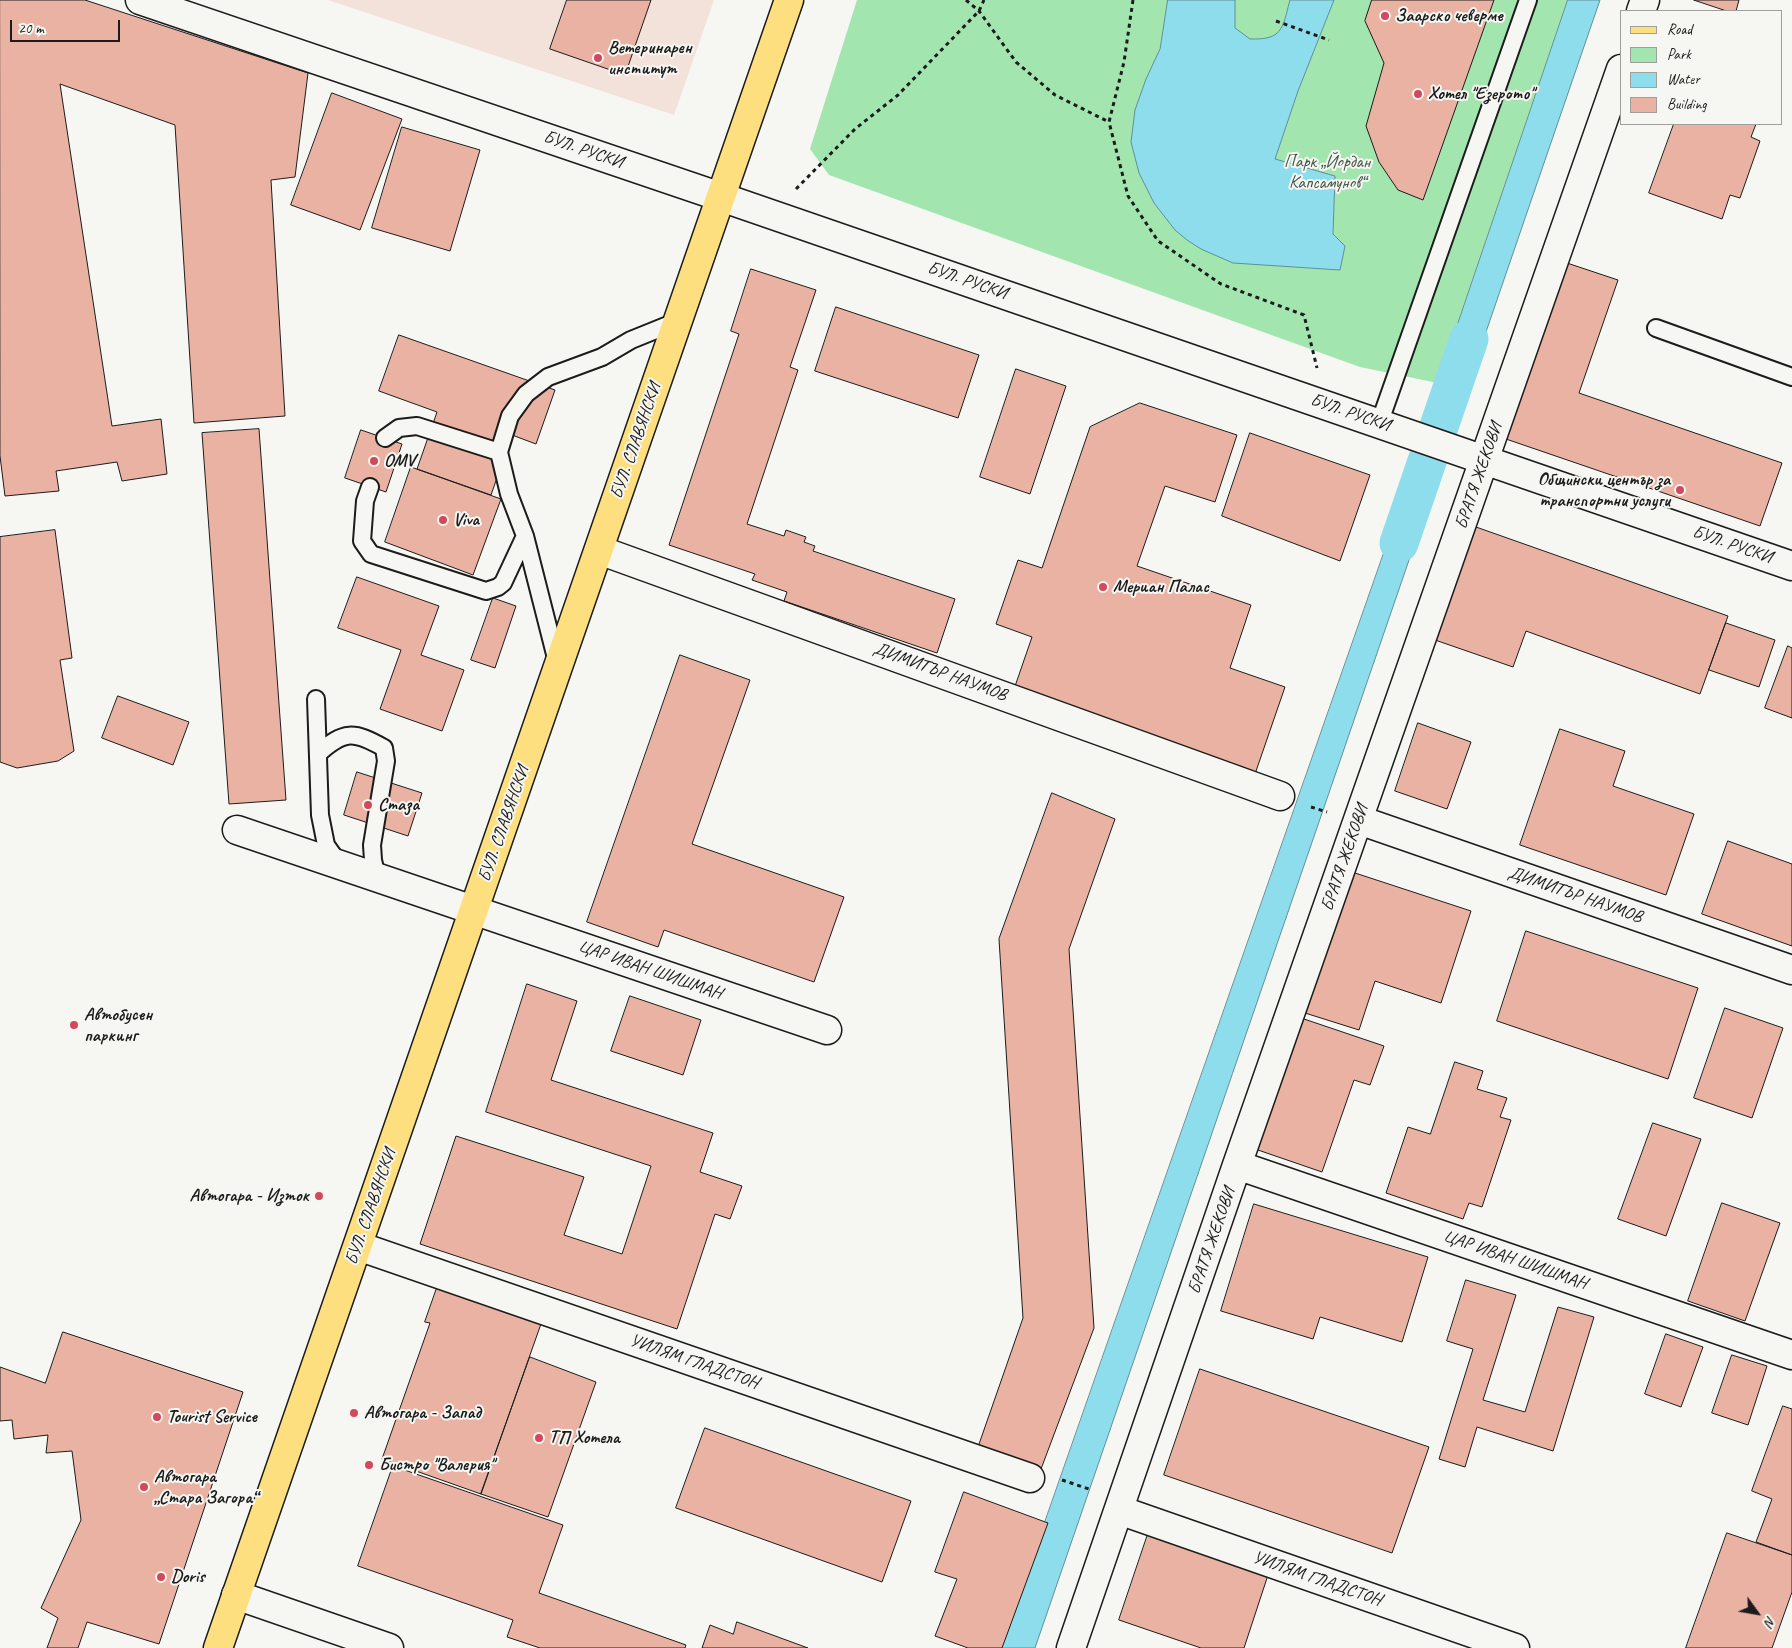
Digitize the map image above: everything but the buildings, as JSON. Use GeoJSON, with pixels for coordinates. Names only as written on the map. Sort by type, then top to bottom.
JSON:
{"type":"FeatureCollection","features":[{"type":"Feature","properties":{"kind":"main road","name":"БУЛ. СЛАВЯНСКИ"},"geometry":{"type":"LineString","coordinates":[[218,1648],[789,0]]}},
{"type":"Feature","properties":{"kind":"street","name":"БУЛ. РУСКИ"},"geometry":{"type":"LineString","coordinates":[[140,0],[771,214],[1792,566]]}},
{"type":"Feature","properties":{"kind":"street","name":"БРАТЯ ЖЕКОВИ"},"geometry":{"type":"LineString","coordinates":[[1071,1648],[1620,72]]}},
{"type":"Feature","properties":{"kind":"street","name":"ДИМИТЪР НАУМОВ"},"geometry":{"type":"LineString","coordinates":[[599,550],[1280,796]]}},
{"type":"Feature","properties":{"kind":"street","name":"ДИМИТЪР НАУМОВ"},"geometry":{"type":"LineString","coordinates":[[1359,820],[1792,970]]}},
{"type":"Feature","properties":{"kind":"street","name":"ЦАР ИВАН ШИШМАН"},"geometry":{"type":"LineString","coordinates":[[237,830],[827,1030]]}},
{"type":"Feature","properties":{"kind":"street","name":"ЦАР ИВАН ШИШМАН"},"geometry":{"type":"LineString","coordinates":[[1238,1165],[1792,1355]]}},
{"type":"Feature","properties":{"kind":"street","name":"УИЛЯМ ГЛАДСТОН"},"geometry":{"type":"LineString","coordinates":[[358,1246],[1042,1477]]}},
{"type":"Feature","properties":{"kind":"street","name":"УИЛЯМ ГЛАДСТОН"},"geometry":{"type":"LineString","coordinates":[[1119,1510],[1515,1648]]}},
{"type":"Feature","properties":{"kind":"street"},"geometry":{"type":"LineString","coordinates":[[236,1595],[389,1648]]}},
{"type":"Feature","properties":{"kind":"lane"},"geometry":{"type":"LineString","coordinates":[[1390,427],[1528,0]]}},
{"type":"Feature","properties":{"kind":"lane"},"geometry":{"type":"LineString","coordinates":[[559,667],[525,536],[509,494],[499,452],[510,416],[526,394],[548,377],[602,357],[631,340],[678,321]]}},
{"type":"Feature","properties":{"kind":"lane"},"geometry":{"type":"LineString","coordinates":[[1656,328],[1792,377]]}},
{"type":"Feature","properties":{"kind":"lane"},"geometry":{"type":"LineString","coordinates":[[386,438],[399,428],[417,426],[499,452]]}},
{"type":"Feature","properties":{"kind":"lane"},"geometry":{"type":"LineString","coordinates":[[370,487],[365,501],[362,540],[371,554],[486,591],[503,583],[525,536]]}},
{"type":"Feature","properties":{"kind":"lane"},"geometry":{"type":"LineString","coordinates":[[316,699],[320,815],[326,845],[340,865]]}},
{"type":"Feature","properties":{"kind":"lane"},"geometry":{"type":"LineString","coordinates":[[318,754],[338,738],[356,734],[384,748],[386,762],[372,845],[377,878]]}},
{"type":"Feature","properties":{"kind":"path"},"geometry":{"type":"LineString","coordinates":[[966,0],[979,11],[1016,62],[1055,95],[1109,122]]}},
{"type":"Feature","properties":{"kind":"path"},"geometry":{"type":"LineString","coordinates":[[771,214],[855,129],[898,96],[979,11],[984,0]]}},
{"type":"Feature","properties":{"kind":"path"},"geometry":{"type":"LineString","coordinates":[[1134,0],[1124,62],[1109,122],[1128,196],[1158,241],[1221,284],[1304,315],[1325,405]]}},
{"type":"Feature","properties":{"kind":"path"},"geometry":{"type":"LineString","coordinates":[[1276,21],[1330,40]]}},
{"type":"Feature","properties":{"kind":"path"},"geometry":{"type":"LineString","coordinates":[[1042,1477],[1091,1490]]}},
{"type":"Feature","properties":{"kind":"shaded area","name":"Ветеринарен институт"},"geometry":{"type":"Polygon","coordinates":[[[328,0],[714,0],[674,115],[328,0]]]}},
{"type":"Feature","properties":{"kind":"green space","name":"Парк „Йордан Капсамунов“"},"geometry":{"type":"Polygon","coordinates":[[[857,0],[1568,0],[1438,383],[1360,367],[829,175],[810,149],[857,0]]]}},
{"type":"Feature","properties":{"kind":"water"},"geometry":{"type":"Polygon","coordinates":[[[1168,0],[1235,0],[1235,28],[1250,39],[1261,39],[1275,35],[1282,27],[1290,0],[1334,0],[1298,91],[1275,159],[1335,176],[1333,234],[1345,246],[1340,270],[1233,263],[1201,249],[1187,240],[1175,230],[1154,203],[1139,173],[1131,142],[1135,110],[1146,79],[1160,49],[1168,0]]]}},
{"type":"Feature","properties":{"kind":"water"},"geometry":{"type":"Polygon","coordinates":[[[1568,0],[1600,0],[1465,393],[1438,383],[1568,0]]]}},
{"type":"Feature","properties":{"kind":"water"},"geometry":{"type":"Polygon","coordinates":[[[1406,490],[1430,499],[1035,1648],[1001,1648],[1406,490]]]}},
{"type":"Feature","properties":{"kind":"waterway"},"geometry":{"type":"LineString","coordinates":[[1399,543],[1469,339]]}},
{"type":"Feature","properties":{"kind":"place","name":"Заарско чеверме"},"geometry":{"type":"Point","coordinates":[1385,16]}},
{"type":"Feature","properties":{"kind":"place","name":"Ветеринарен институт"},"geometry":{"type":"Point","coordinates":[598,58]}},
{"type":"Feature","properties":{"kind":"place","name":"Хотел \"Езерото\""},"geometry":{"type":"Point","coordinates":[1418,94]}},
{"type":"Feature","properties":{"kind":"place","name":"OMV"},"geometry":{"type":"Point","coordinates":[374,461]}},
{"type":"Feature","properties":{"kind":"place","name":"Общински център за транспортни услуги"},"geometry":{"type":"Point","coordinates":[1680,490]}},
{"type":"Feature","properties":{"kind":"place","name":"Viva"},"geometry":{"type":"Point","coordinates":[443,520]}},
{"type":"Feature","properties":{"kind":"place","name":"Мериан Палас"},"geometry":{"type":"Point","coordinates":[1103,587]}},
{"type":"Feature","properties":{"kind":"place","name":"Стаза"},"geometry":{"type":"Point","coordinates":[368,805]}},
{"type":"Feature","properties":{"kind":"place","name":"Автобусен паркинг"},"geometry":{"type":"Point","coordinates":[74,1025]}},
{"type":"Feature","properties":{"kind":"place","name":"Автогара - Изток"},"geometry":{"type":"Point","coordinates":[319,1196]}},
{"type":"Feature","properties":{"kind":"place","name":"Автогара - Запад"},"geometry":{"type":"Point","coordinates":[354,1413]}},
{"type":"Feature","properties":{"kind":"place","name":"Tourist Service"},"geometry":{"type":"Point","coordinates":[157,1417]}},
{"type":"Feature","properties":{"kind":"place","name":"ТП Хотела"},"geometry":{"type":"Point","coordinates":[539,1438]}},
{"type":"Feature","properties":{"kind":"place","name":"Бистро \"Валерия\""},"geometry":{"type":"Point","coordinates":[369,1465]}},
{"type":"Feature","properties":{"kind":"place","name":"Автогара „Стара Загора“"},"geometry":{"type":"Point","coordinates":[144,1487]}},
{"type":"Feature","properties":{"kind":"place","name":"Doris"},"geometry":{"type":"Point","coordinates":[161,1577]}}]}
